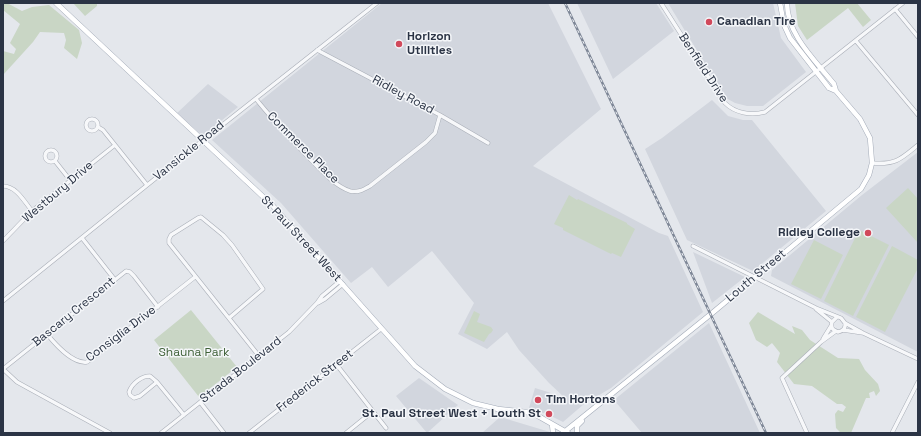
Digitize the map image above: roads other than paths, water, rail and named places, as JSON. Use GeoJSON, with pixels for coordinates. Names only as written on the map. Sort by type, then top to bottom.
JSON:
{"type":"FeatureCollection","features":[{"type":"Feature","properties":{"kind":"main road","name":"St Paul Street West"},"geometry":{"type":"LineString","coordinates":[[56,3],[273,206],[415,366],[431,379],[458,396],[473,403],[498,409],[526,412],[538,416],[565,432]]}},
{"type":"Feature","properties":{"kind":"main road","name":"Louth Street"},"geometry":{"type":"LineString","coordinates":[[780,3],[784,25],[790,38],[829,88],[836,91]]}},
{"type":"Feature","properties":{"kind":"main road","name":"Louth Street"},"geometry":{"type":"LineString","coordinates":[[565,432],[666,351],[861,189],[869,175],[872,163],[870,138],[860,119],[836,91],[834,84],[795,35],[788,14],[787,3]]}},
{"type":"Feature","properties":{"kind":"main road"},"geometry":{"type":"LineString","coordinates":[[578,433],[577,426],[588,413]]}},
{"type":"Feature","properties":{"kind":"main road"},"geometry":{"type":"LineString","coordinates":[[552,424],[553,433]]}},
{"type":"Feature","properties":{"kind":"street","name":"Vansickle Road"},"geometry":{"type":"LineString","coordinates":[[3,301],[377,3]]}},
{"type":"Feature","properties":{"kind":"street","name":"Benfield Drive"},"geometry":{"type":"LineString","coordinates":[[661,3],[725,104],[729,108],[744,113],[759,114],[765,112],[903,3]]}},
{"type":"Feature","properties":{"kind":"street"},"geometry":{"type":"LineString","coordinates":[[895,9],[918,37]]}},
{"type":"Feature","properties":{"kind":"street"},"geometry":{"type":"LineString","coordinates":[[856,41],[918,115]]}},
{"type":"Feature","properties":{"kind":"street","name":"Ridley Road"},"geometry":{"type":"LineString","coordinates":[[317,50],[440,115],[488,143]]}},
{"type":"Feature","properties":{"kind":"street","name":"Commerce Place"},"geometry":{"type":"LineString","coordinates":[[256,99],[276,123],[322,171],[343,188],[353,191],[363,190],[370,186],[426,142],[435,133],[440,115]]}},
{"type":"Feature","properties":{"kind":"street"},"geometry":{"type":"LineString","coordinates":[[98,127],[115,145],[147,185]]}},
{"type":"Feature","properties":{"kind":"street","name":"Westbury Drive"},"geometry":{"type":"LineString","coordinates":[[3,241],[32,211],[115,145]]}},
{"type":"Feature","properties":{"kind":"street"},"geometry":{"type":"LineString","coordinates":[[872,163],[883,164],[894,162],[918,145]]}},
{"type":"Feature","properties":{"kind":"street"},"geometry":{"type":"LineString","coordinates":[[55,161],[70,180]]}},
{"type":"Feature","properties":{"kind":"street"},"geometry":{"type":"LineString","coordinates":[[3,186],[16,190],[32,211]]}},
{"type":"Feature","properties":{"kind":"street"},"geometry":{"type":"LineString","coordinates":[[229,318],[263,289],[232,246],[201,217],[171,235],[169,239],[171,246],[259,356]]}},
{"type":"Feature","properties":{"kind":"street"},"geometry":{"type":"LineString","coordinates":[[82,238],[115,280]]}},
{"type":"Feature","properties":{"kind":"street"},"geometry":{"type":"LineString","coordinates":[[693,246],[816,308],[843,319],[845,323],[863,333],[918,359]]}},
{"type":"Feature","properties":{"kind":"street","name":"Bascary Crescent"},"geometry":{"type":"LineString","coordinates":[[3,369],[126,271],[130,272],[158,306]]}},
{"type":"Feature","properties":{"kind":"street","name":"Consiglia Drive"},"geometry":{"type":"LineString","coordinates":[[47,334],[58,348],[80,361],[87,362],[196,277]]}},
{"type":"Feature","properties":{"kind":"street","name":"Strada Boulevard"},"geometry":{"type":"LineString","coordinates":[[161,433],[294,328],[322,296],[342,283]]}},
{"type":"Feature","properties":{"kind":"street"},"geometry":{"type":"LineString","coordinates":[[816,308],[836,331]]}},
{"type":"Feature","properties":{"kind":"street"},"geometry":{"type":"LineString","coordinates":[[821,342],[831,324],[837,317]]}},
{"type":"Feature","properties":{"kind":"street"},"geometry":{"type":"LineString","coordinates":[[843,330],[846,326],[845,323]]}},
{"type":"Feature","properties":{"kind":"street","name":"Frederick Street"},"geometry":{"type":"LineString","coordinates":[[249,433],[381,329]]}},
{"type":"Feature","properties":{"kind":"street"},"geometry":{"type":"LineString","coordinates":[[807,433],[782,378],[821,342],[836,331],[843,330],[863,333]]}},
{"type":"Feature","properties":{"kind":"street"},"geometry":{"type":"LineString","coordinates":[[336,364],[386,428]]}},
{"type":"Feature","properties":{"kind":"street"},"geometry":{"type":"LineString","coordinates":[[3,369],[17,382],[110,433]]}},
{"type":"Feature","properties":{"kind":"street"},"geometry":{"type":"LineString","coordinates":[[157,382],[137,397],[134,398],[130,395],[130,388],[144,376],[150,376],[157,382],[184,415]]}},
{"type":"Feature","properties":{"kind":"street"},"geometry":{"type":"LineString","coordinates":[[892,433],[918,382]]}},
{"type":"Feature","properties":{"kind":"street"},"geometry":{"type":"LineString","coordinates":[[200,402],[224,433]]}},
{"type":"Feature","properties":{"kind":"street"},"geometry":{"type":"LineString","coordinates":[[346,433],[372,412]]}},
{"type":"Feature","properties":{"kind":"railway"},"geometry":{"type":"LineString","coordinates":[[565,3],[766,433]]}},
{"type":"Feature","properties":{"kind":"place","name":"Canadian Tire"},"geometry":{"type":"Point","coordinates":[709,22]}},
{"type":"Feature","properties":{"kind":"place","name":"Horizon Utilities"},"geometry":{"type":"Point","coordinates":[399,44]}},
{"type":"Feature","properties":{"kind":"place","name":"Ridley College"},"geometry":{"type":"Point","coordinates":[868,233]}},
{"type":"Feature","properties":{"kind":"place","name":"Tim Hortons"},"geometry":{"type":"Point","coordinates":[538,400]}},
{"type":"Feature","properties":{"kind":"place","name":"St. Paul Street West + Louth St"},"geometry":{"type":"Point","coordinates":[549,414]}},
{"type":"Feature","properties":{"kind":"park label","name":"Shauna Park"},"geometry":{"type":"Point","coordinates":[194,353]}}]}
